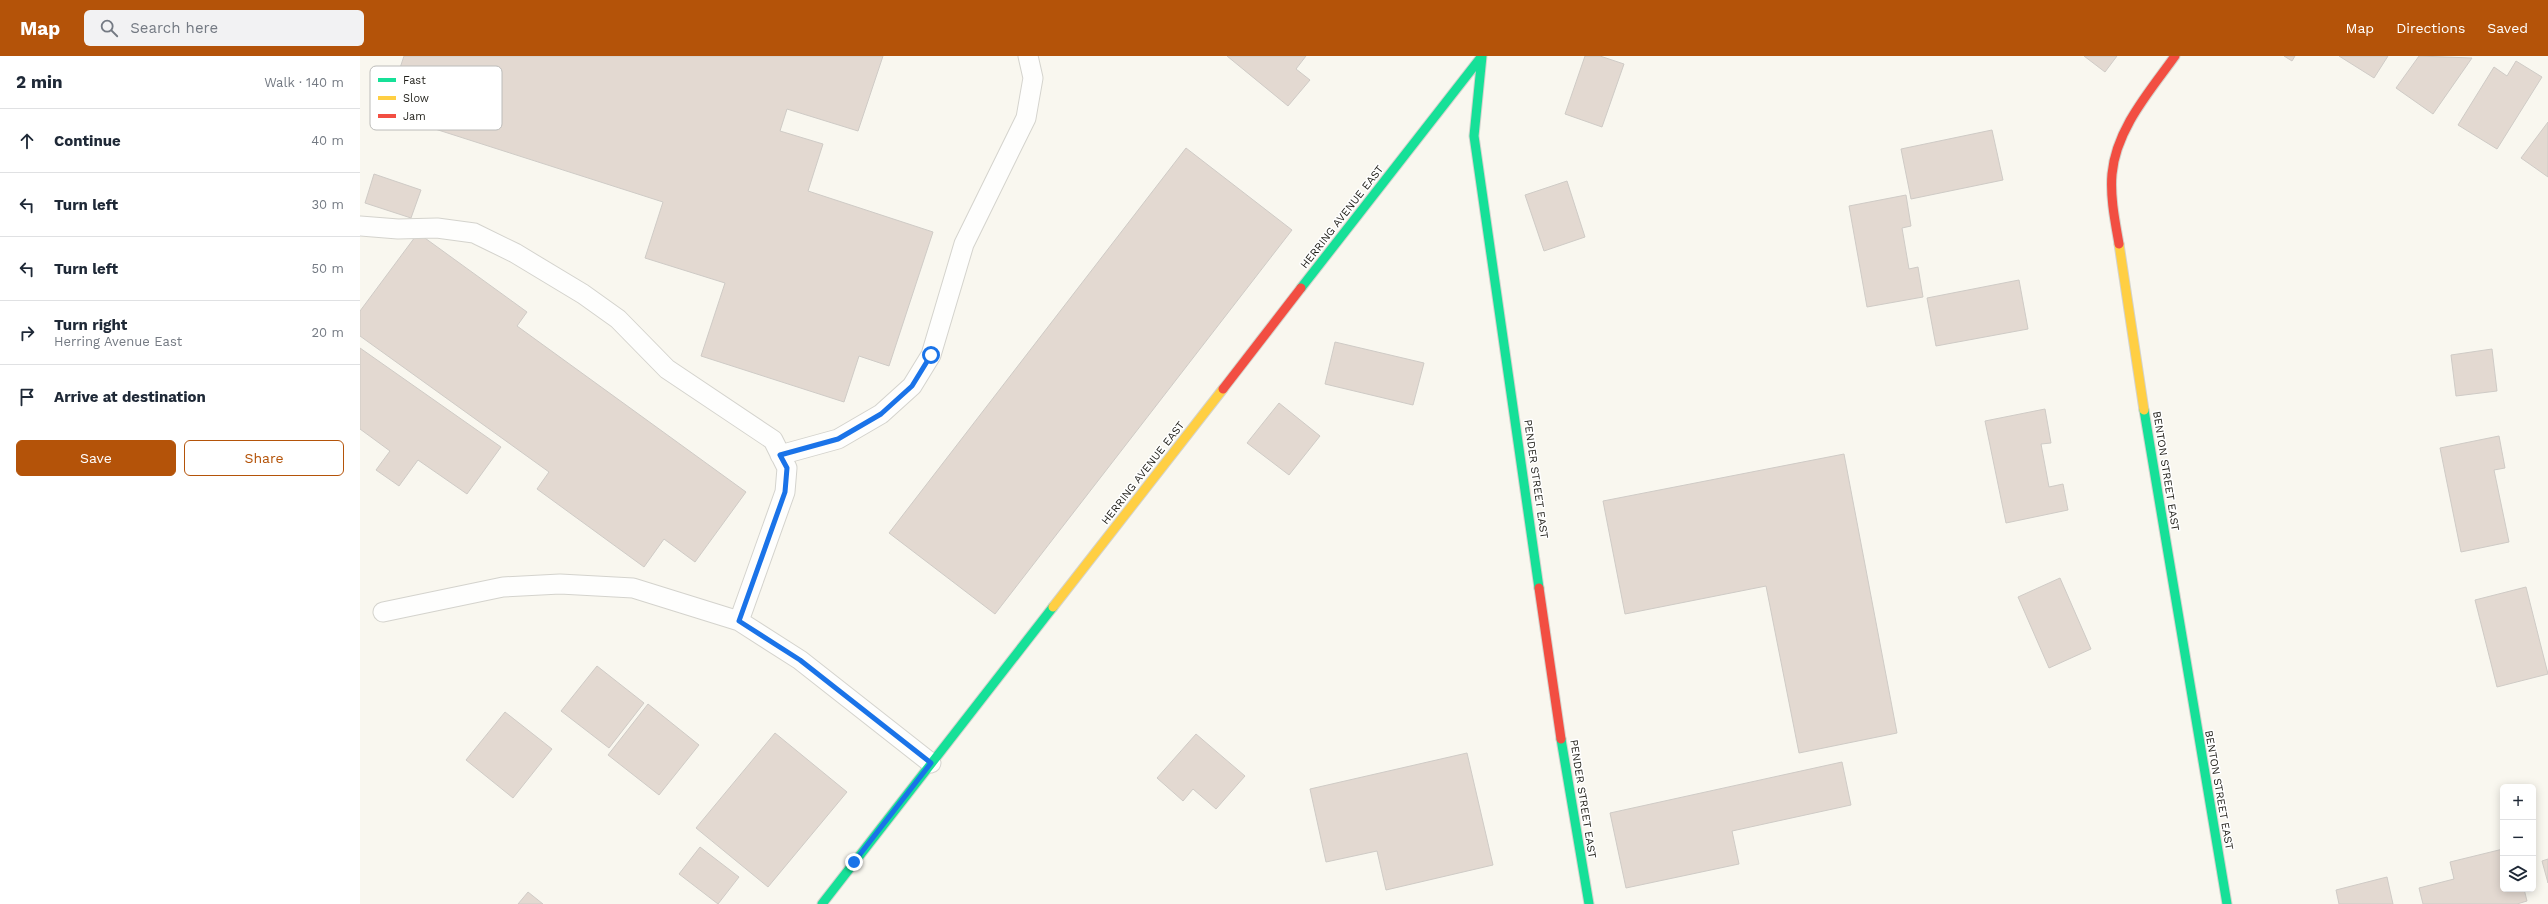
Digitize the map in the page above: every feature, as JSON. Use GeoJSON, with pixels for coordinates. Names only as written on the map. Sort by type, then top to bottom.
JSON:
{"type":"FeatureCollection","features":[{"type":"Feature","properties":{"kind":"street","name":"HERRING AVENUE EAST"},"geometry":{"type":"LineString","coordinates":[[822,904],[1482,56]]}},
{"type":"Feature","properties":{"kind":"street","name":"PENDER STREET EAST"},"geometry":{"type":"LineString","coordinates":[[1482,56],[1474,136],[1568,788],[1589,904]]}},
{"type":"Feature","properties":{"kind":"street","name":"BENTON STREET EAST"},"geometry":{"type":"LineString","coordinates":[[2175,56],[2129,123],[2117,151],[2112,174],[2113,205],[2152,459],[2227,904]]}},
{"type":"Feature","properties":{"kind":"lane"},"geometry":{"type":"LineString","coordinates":[[780,455],[838,439],[881,414],[912,386],[931,355],[964,244],[1026,118],[1033,78],[1028,56]]}},
{"type":"Feature","properties":{"kind":"lane"},"geometry":{"type":"LineString","coordinates":[[360,226],[398,229],[437,228],[474,233],[515,254],[583,294],[618,319],[667,369],[773,440],[787,468],[785,492],[739,621]]}},
{"type":"Feature","properties":{"kind":"lane"},"geometry":{"type":"LineString","coordinates":[[383,612],[503,587],[560,584],[633,588],[739,621],[800,660],[931,763]]}},
{"type":"Feature","properties":{"kind":"building"},"geometry":{"type":"Polygon","coordinates":[[[404,56],[883,56],[858,131],[787,109],[780,131],[823,144],[808,191],[933,232],[889,366],[859,356],[844,402],[701,356],[725,283],[645,258],[663,202],[438,130],[502,130],[502,66],[401,66],[404,56]]]}},
{"type":"Feature","properties":{"kind":"building"},"geometry":{"type":"Polygon","coordinates":[[[1227,56],[1306,56],[1296,69],[1310,80],[1288,106],[1227,56]]]}},
{"type":"Feature","properties":{"kind":"building"},"geometry":{"type":"Polygon","coordinates":[[[1585,56],[1600,56],[1624,64],[1602,127],[1565,114],[1585,56]]]}},
{"type":"Feature","properties":{"kind":"building"},"geometry":{"type":"Polygon","coordinates":[[[2084,56],[2117,56],[2105,72],[2084,56]]]}},
{"type":"Feature","properties":{"kind":"building"},"geometry":{"type":"Polygon","coordinates":[[[2284,56],[2295,56],[2292,61],[2284,56]]]}},
{"type":"Feature","properties":{"kind":"building"},"geometry":{"type":"Polygon","coordinates":[[[2339,56],[2388,56],[2374,78],[2339,56]]]}},
{"type":"Feature","properties":{"kind":"building"},"geometry":{"type":"Polygon","coordinates":[[[2419,56],[2472,58],[2433,114],[2396,88],[2419,56]]]}},
{"type":"Feature","properties":{"kind":"building"},"geometry":{"type":"Polygon","coordinates":[[[2516,61],[2542,77],[2497,149],[2458,125],[2494,67],[2507,76],[2516,61]]]}},
{"type":"Feature","properties":{"kind":"building"},"geometry":{"type":"Polygon","coordinates":[[[2548,122],[2548,177],[2521,158],[2548,122]]]}},
{"type":"Feature","properties":{"kind":"building"},"geometry":{"type":"Polygon","coordinates":[[[1992,130],[2003,180],[1911,199],[1901,149],[1992,130]]]}},
{"type":"Feature","properties":{"kind":"building"},"geometry":{"type":"Polygon","coordinates":[[[1186,148],[1292,230],[995,614],[889,533],[1186,148]]]}},
{"type":"Feature","properties":{"kind":"building"},"geometry":{"type":"Polygon","coordinates":[[[374,174],[421,190],[411,218],[365,203],[374,174]]]}},
{"type":"Feature","properties":{"kind":"building"},"geometry":{"type":"Polygon","coordinates":[[[1567,181],[1585,237],[1544,251],[1525,195],[1567,181]]]}},
{"type":"Feature","properties":{"kind":"building"},"geometry":{"type":"Polygon","coordinates":[[[1906,195],[1911,226],[1902,228],[1909,269],[1918,267],[1923,297],[1867,307],[1849,206],[1906,195]]]}},
{"type":"Feature","properties":{"kind":"building"},"geometry":{"type":"Polygon","coordinates":[[[418,233],[527,312],[517,326],[746,492],[695,562],[664,539],[644,567],[537,489],[549,472],[360,336],[360,311],[418,233]]]}},
{"type":"Feature","properties":{"kind":"building"},"geometry":{"type":"Polygon","coordinates":[[[2019,280],[2028,329],[1936,346],[1927,298],[2019,280]]]}},
{"type":"Feature","properties":{"kind":"building"},"geometry":{"type":"Polygon","coordinates":[[[1335,342],[1424,363],[1413,405],[1325,384],[1335,342]]]}},
{"type":"Feature","properties":{"kind":"building"},"geometry":{"type":"Polygon","coordinates":[[[360,348],[501,447],[467,494],[418,460],[399,486],[376,470],[390,451],[360,429],[360,348]]]}},
{"type":"Feature","properties":{"kind":"building"},"geometry":{"type":"Polygon","coordinates":[[[2492,349],[2497,391],[2456,396],[2451,355],[2492,349]]]}},
{"type":"Feature","properties":{"kind":"building"},"geometry":{"type":"Polygon","coordinates":[[[1279,403],[1320,436],[1289,475],[1247,443],[1279,403]]]}},
{"type":"Feature","properties":{"kind":"building"},"geometry":{"type":"Polygon","coordinates":[[[2045,409],[2051,443],[2041,444],[2049,487],[2063,484],[2068,510],[2006,523],[1985,421],[2045,409]]]}},
{"type":"Feature","properties":{"kind":"building"},"geometry":{"type":"Polygon","coordinates":[[[2499,436],[2505,468],[2494,470],[2509,542],[2461,552],[2440,448],[2499,436]]]}},
{"type":"Feature","properties":{"kind":"building"},"geometry":{"type":"Polygon","coordinates":[[[1844,454],[1897,733],[1799,753],[1766,586],[1625,614],[1603,501],[1844,454]]]}},
{"type":"Feature","properties":{"kind":"building"},"geometry":{"type":"Polygon","coordinates":[[[2060,578],[2091,649],[2049,668],[2018,597],[2060,578]]]}},
{"type":"Feature","properties":{"kind":"building"},"geometry":{"type":"Polygon","coordinates":[[[2526,587],[2548,674],[2497,687],[2475,600],[2526,587]]]}},
{"type":"Feature","properties":{"kind":"building"},"geometry":{"type":"Polygon","coordinates":[[[597,666],[644,703],[609,748],[561,711],[597,666]]]}},
{"type":"Feature","properties":{"kind":"building"},"geometry":{"type":"Polygon","coordinates":[[[648,704],[699,745],[659,795],[608,755],[648,704]]]}},
{"type":"Feature","properties":{"kind":"building"},"geometry":{"type":"Polygon","coordinates":[[[505,712],[552,749],[513,798],[466,760],[505,712]]]}},
{"type":"Feature","properties":{"kind":"building"},"geometry":{"type":"Polygon","coordinates":[[[775,733],[847,792],[768,887],[696,828],[775,733]]]}},
{"type":"Feature","properties":{"kind":"building"},"geometry":{"type":"Polygon","coordinates":[[[1196,734],[1245,776],[1216,809],[1193,789],[1183,801],[1157,778],[1196,734]]]}},
{"type":"Feature","properties":{"kind":"building"},"geometry":{"type":"Polygon","coordinates":[[[1467,753],[1493,865],[1386,890],[1377,851],[1326,862],[1310,789],[1467,753]]]}},
{"type":"Feature","properties":{"kind":"building"},"geometry":{"type":"Polygon","coordinates":[[[1842,762],[1851,805],[1732,831],[1739,864],[1626,888],[1610,813],[1842,762]]]}},
{"type":"Feature","properties":{"kind":"building"},"geometry":{"type":"Polygon","coordinates":[[[700,847],[739,877],[718,904],[679,874],[700,847]]]}},
{"type":"Feature","properties":{"kind":"building"},"geometry":{"type":"Polygon","coordinates":[[[2500,850],[2500,892],[2525,892],[2527,901],[2517,904],[2423,904],[2419,888],[2454,879],[2450,862],[2500,850]]]}},
{"type":"Feature","properties":{"kind":"building"},"geometry":{"type":"Polygon","coordinates":[[[2548,859],[2548,883],[2542,861],[2548,859]]]}},
{"type":"Feature","properties":{"kind":"building"},"geometry":{"type":"Polygon","coordinates":[[[2387,877],[2393,904],[2339,904],[2336,890],[2387,877]]]}},
{"type":"Feature","properties":{"kind":"building"},"geometry":{"type":"Polygon","coordinates":[[[528,892],[543,904],[518,904],[528,892]]]}},
{"type":"Feature","properties":{"kind":"traffic: fast"},"geometry":{"type":"LineString","coordinates":[[1482,56],[1474,136],[1539,588]]}},
{"type":"Feature","properties":{"kind":"traffic: fast"},"geometry":{"type":"LineString","coordinates":[[1301,288],[1482,56]]}},
{"type":"Feature","properties":{"kind":"traffic: fast"},"geometry":{"type":"LineString","coordinates":[[2144,410],[2227,904]]}},
{"type":"Feature","properties":{"kind":"traffic: fast"},"geometry":{"type":"LineString","coordinates":[[822,904],[1053,607]]}},
{"type":"Feature","properties":{"kind":"traffic: fast"},"geometry":{"type":"LineString","coordinates":[[1561,739],[1589,904]]}},
{"type":"Feature","properties":{"kind":"traffic: slow"},"geometry":{"type":"LineString","coordinates":[[2119,244],[2144,410]]}},
{"type":"Feature","properties":{"kind":"traffic: slow"},"geometry":{"type":"LineString","coordinates":[[1053,607],[1223,389]]}},
{"type":"Feature","properties":{"kind":"traffic: jam"},"geometry":{"type":"LineString","coordinates":[[2119,244],[2113,209],[2112,191],[2112,174],[2115,157],[2127,126],[2145,97],[2175,56]]}},
{"type":"Feature","properties":{"kind":"traffic: jam"},"geometry":{"type":"LineString","coordinates":[[1223,389],[1301,288]]}},
{"type":"Feature","properties":{"kind":"traffic: jam"},"geometry":{"type":"LineString","coordinates":[[1539,588],[1561,739]]}},
{"type":"Feature","properties":{"kind":"route"},"geometry":{"type":"LineString","coordinates":[[854,862],[931,763],[800,660],[739,621],[785,492],[787,468],[780,455],[838,439],[881,414],[912,386],[931,355]]}}]}
